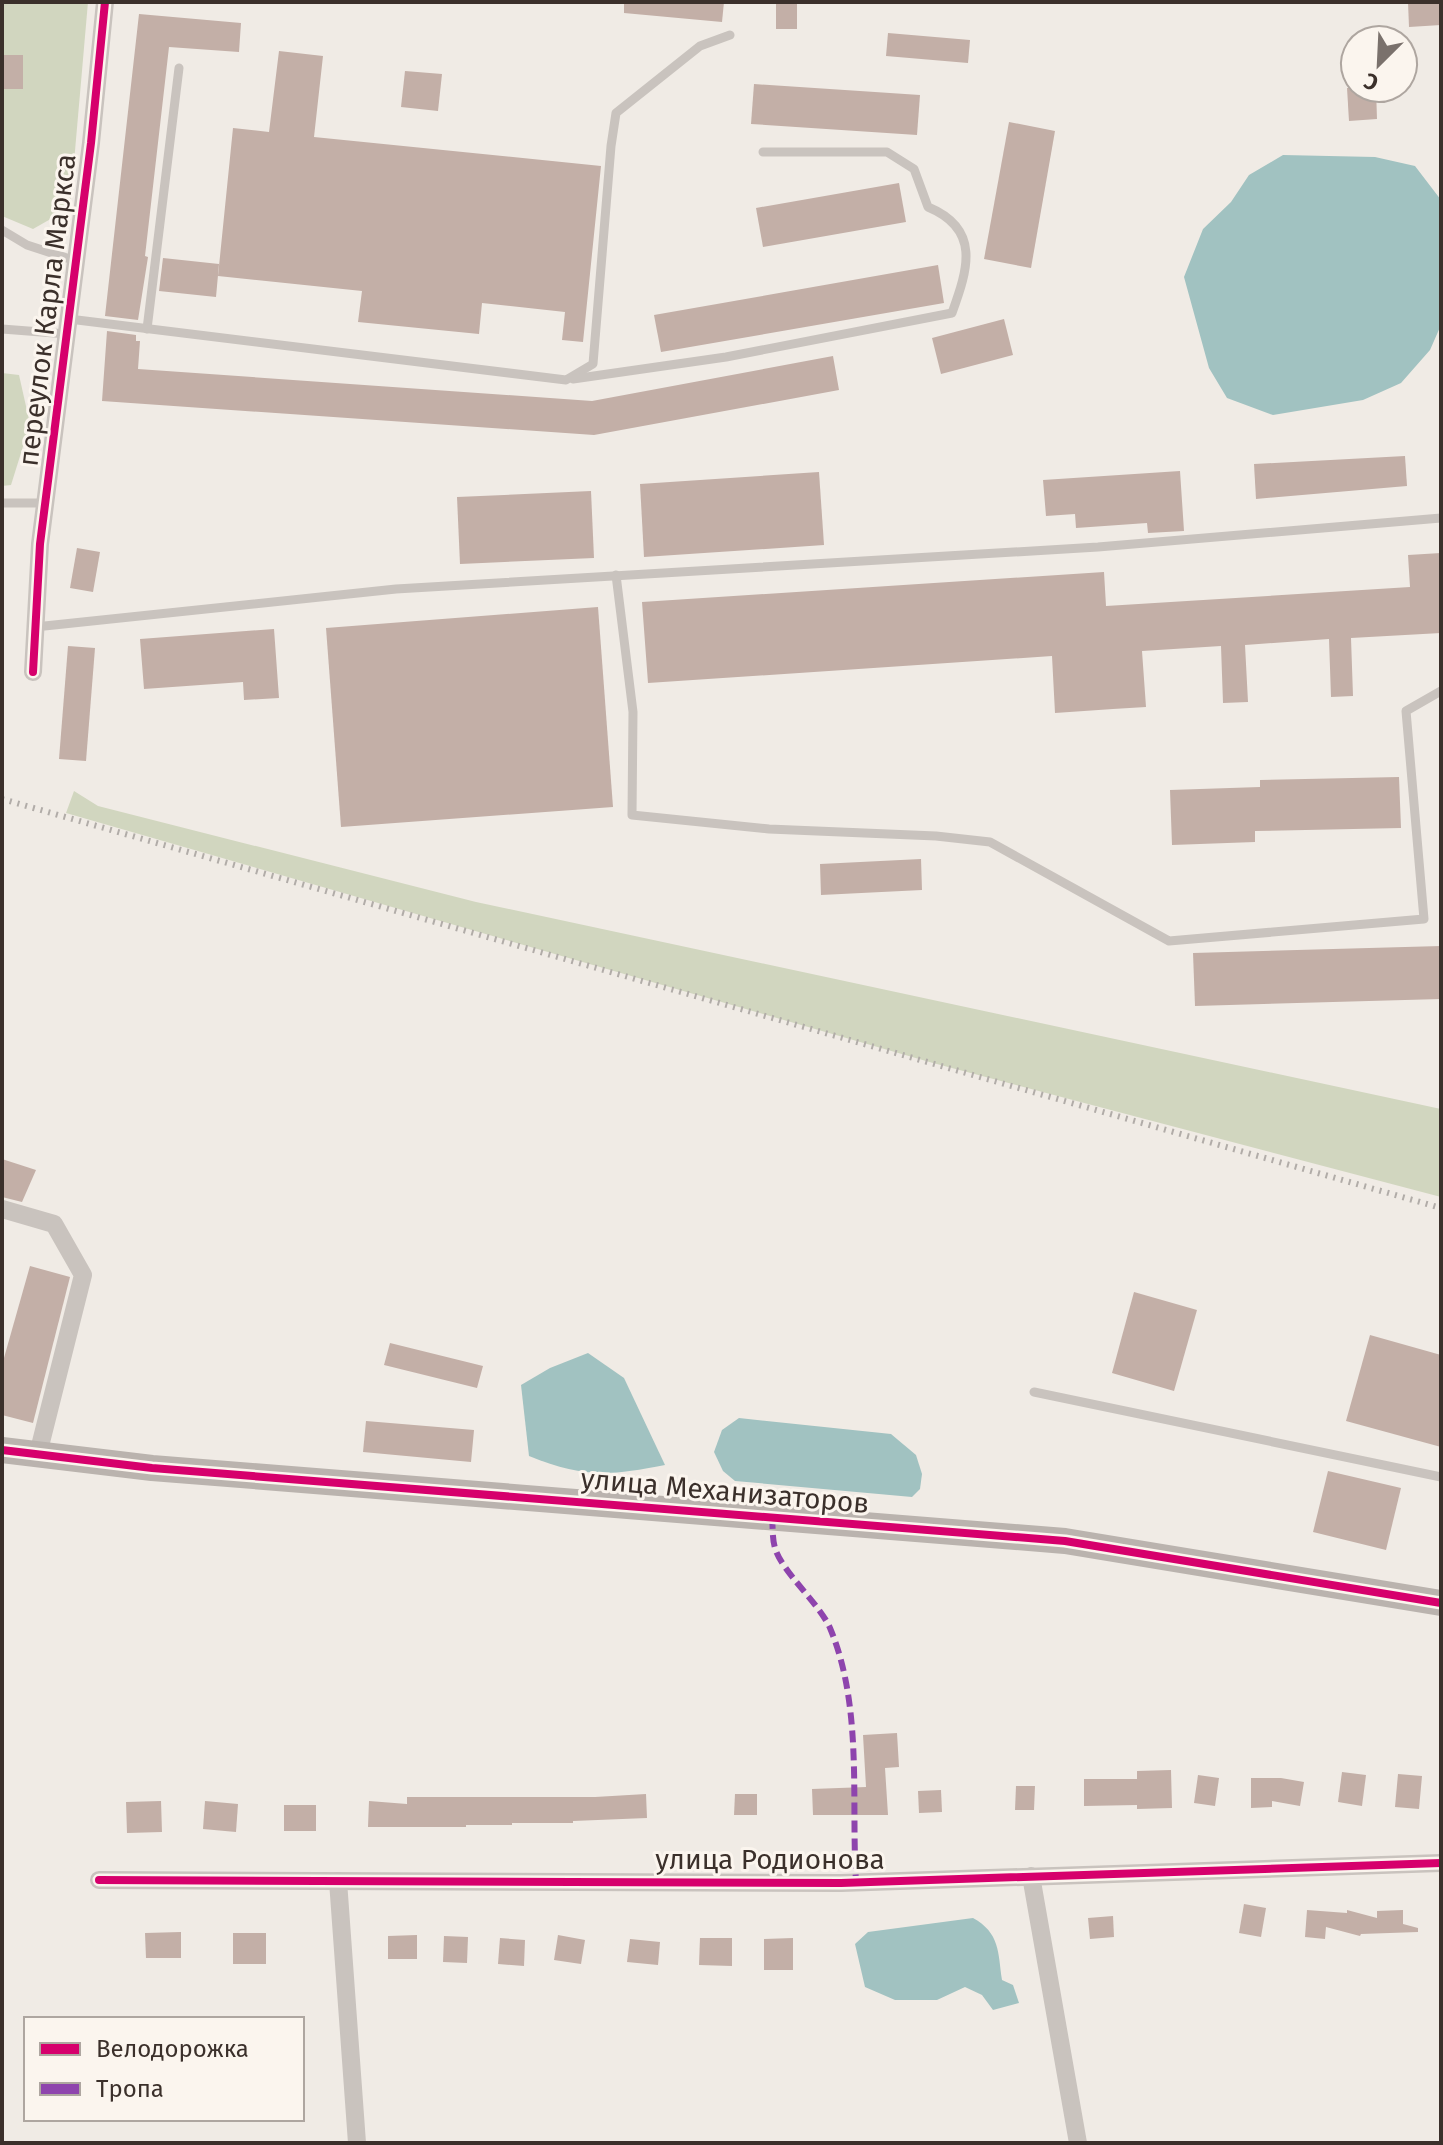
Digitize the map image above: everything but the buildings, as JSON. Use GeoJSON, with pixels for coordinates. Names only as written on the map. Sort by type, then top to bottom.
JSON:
{"type":"FeatureCollection","features":[{"type":"Feature","properties":{"kind":"street","name":"переулок Карла Маркса"},"geometry":{"type":"LineString","coordinates":[[33,672],[45,503],[105,2]]}},
{"type":"Feature","properties":{"kind":"street"},"geometry":{"type":"LineString","coordinates":[[2,1209],[54,1224],[83,1275],[38,1454]]}},
{"type":"Feature","properties":{"kind":"street","name":"улица Механизаторов"},"geometry":{"type":"LineString","coordinates":[[2,1450],[152,1468],[1065,1541],[1441,1603]]}},
{"type":"Feature","properties":{"kind":"street","name":"улица Родионова"},"geometry":{"type":"LineString","coordinates":[[99,1880],[841,1883],[1441,1863]]}},
{"type":"Feature","properties":{"kind":"street"},"geometry":{"type":"LineString","coordinates":[[1031,1876],[1078,2143]]}},
{"type":"Feature","properties":{"kind":"street"},"geometry":{"type":"LineString","coordinates":[[338,1881],[357,2143]]}},
{"type":"Feature","properties":{"kind":"lane"},"geometry":{"type":"LineString","coordinates":[[566,380],[593,364],[616,113],[700,46],[730,35]]}},
{"type":"Feature","properties":{"kind":"lane"},"geometry":{"type":"LineString","coordinates":[[147,329],[179,68]]}},
{"type":"Feature","properties":{"kind":"lane"},"geometry":{"type":"LineString","coordinates":[[2,329],[147,329],[566,380],[726,357],[952,313],[966,274],[965,240],[948,216],[928,207],[914,169],[887,152],[763,152]]}},
{"type":"Feature","properties":{"kind":"lane"},"geometry":{"type":"LineString","coordinates":[[2,230],[27,245],[76,261]]}},
{"type":"Feature","properties":{"kind":"lane"},"geometry":{"type":"LineString","coordinates":[[2,503],[45,503]]}},
{"type":"Feature","properties":{"kind":"lane"},"geometry":{"type":"LineString","coordinates":[[35,627],[396,589],[1098,547],[1441,518]]}},
{"type":"Feature","properties":{"kind":"lane"},"geometry":{"type":"LineString","coordinates":[[616,575],[633,712],[632,815],[769,829],[936,836],[990,842],[1169,941],[1424,919],[1406,711],[1441,691]]}},
{"type":"Feature","properties":{"kind":"lane"},"geometry":{"type":"LineString","coordinates":[[1034,1392],[1441,1477]]}},
{"type":"Feature","properties":{"kind":"green space"},"geometry":{"type":"Polygon","coordinates":[[[2,2],[88,2],[70,208],[33,229],[2,216],[2,2]]]}},
{"type":"Feature","properties":{"kind":"green space"},"geometry":{"type":"Polygon","coordinates":[[[2,373],[19,375],[30,424],[11,485],[2,486],[2,373]]]}},
{"type":"Feature","properties":{"kind":"green space"},"geometry":{"type":"Polygon","coordinates":[[[74,791],[98,806],[476,902],[1441,1109],[1441,1197],[933,1063],[66,813],[74,791]]]}},
{"type":"Feature","properties":{"kind":"water"},"geometry":{"type":"Polygon","coordinates":[[[1283,155],[1375,157],[1415,166],[1441,200],[1441,325],[1430,350],[1401,383],[1363,400],[1273,415],[1227,398],[1209,368],[1184,277],[1203,229],[1231,202],[1249,175],[1283,155]]]}},
{"type":"Feature","properties":{"kind":"water"},"geometry":{"type":"Polygon","coordinates":[[[588,1353],[624,1378],[665,1465],[596,1473],[565,1468],[529,1456],[521,1385],[550,1368],[588,1353]]]}},
{"type":"Feature","properties":{"kind":"water"},"geometry":{"type":"Polygon","coordinates":[[[739,1418],[891,1434],[916,1455],[922,1474],[920,1489],[912,1497],[735,1481],[723,1471],[714,1452],[722,1430],[739,1418]]]}},
{"type":"Feature","properties":{"kind":"water"},"geometry":{"type":"Polygon","coordinates":[[[973,1918],[993,1937],[1002,1980],[1013,1985],[1019,2003],[993,2010],[982,1995],[965,1987],[937,2000],[895,2000],[865,1987],[855,1944],[868,1932],[973,1918]]]}},
{"type":"Feature","properties":{"kind":"railway"},"geometry":{"type":"LineString","coordinates":[[2,799],[1441,1208]]}},
{"type":"Feature","properties":{"kind":"marked path"},"geometry":{"type":"LineString","coordinates":[[772,1517],[774,1544],[779,1557],[825,1618],[840,1658],[847,1689],[854,1754],[856,1882]]}},
{"type":"Feature","properties":{"kind":"cycle path"},"geometry":{"type":"LineString","coordinates":[[33,672],[40,544],[91,143],[105,2]]}},
{"type":"Feature","properties":{"kind":"cycle path"},"geometry":{"type":"LineString","coordinates":[[2,1450],[152,1468],[1065,1541],[1441,1603]]}},
{"type":"Feature","properties":{"kind":"cycle path"},"geometry":{"type":"LineString","coordinates":[[99,1880],[841,1883],[1441,1863]]}}]}
